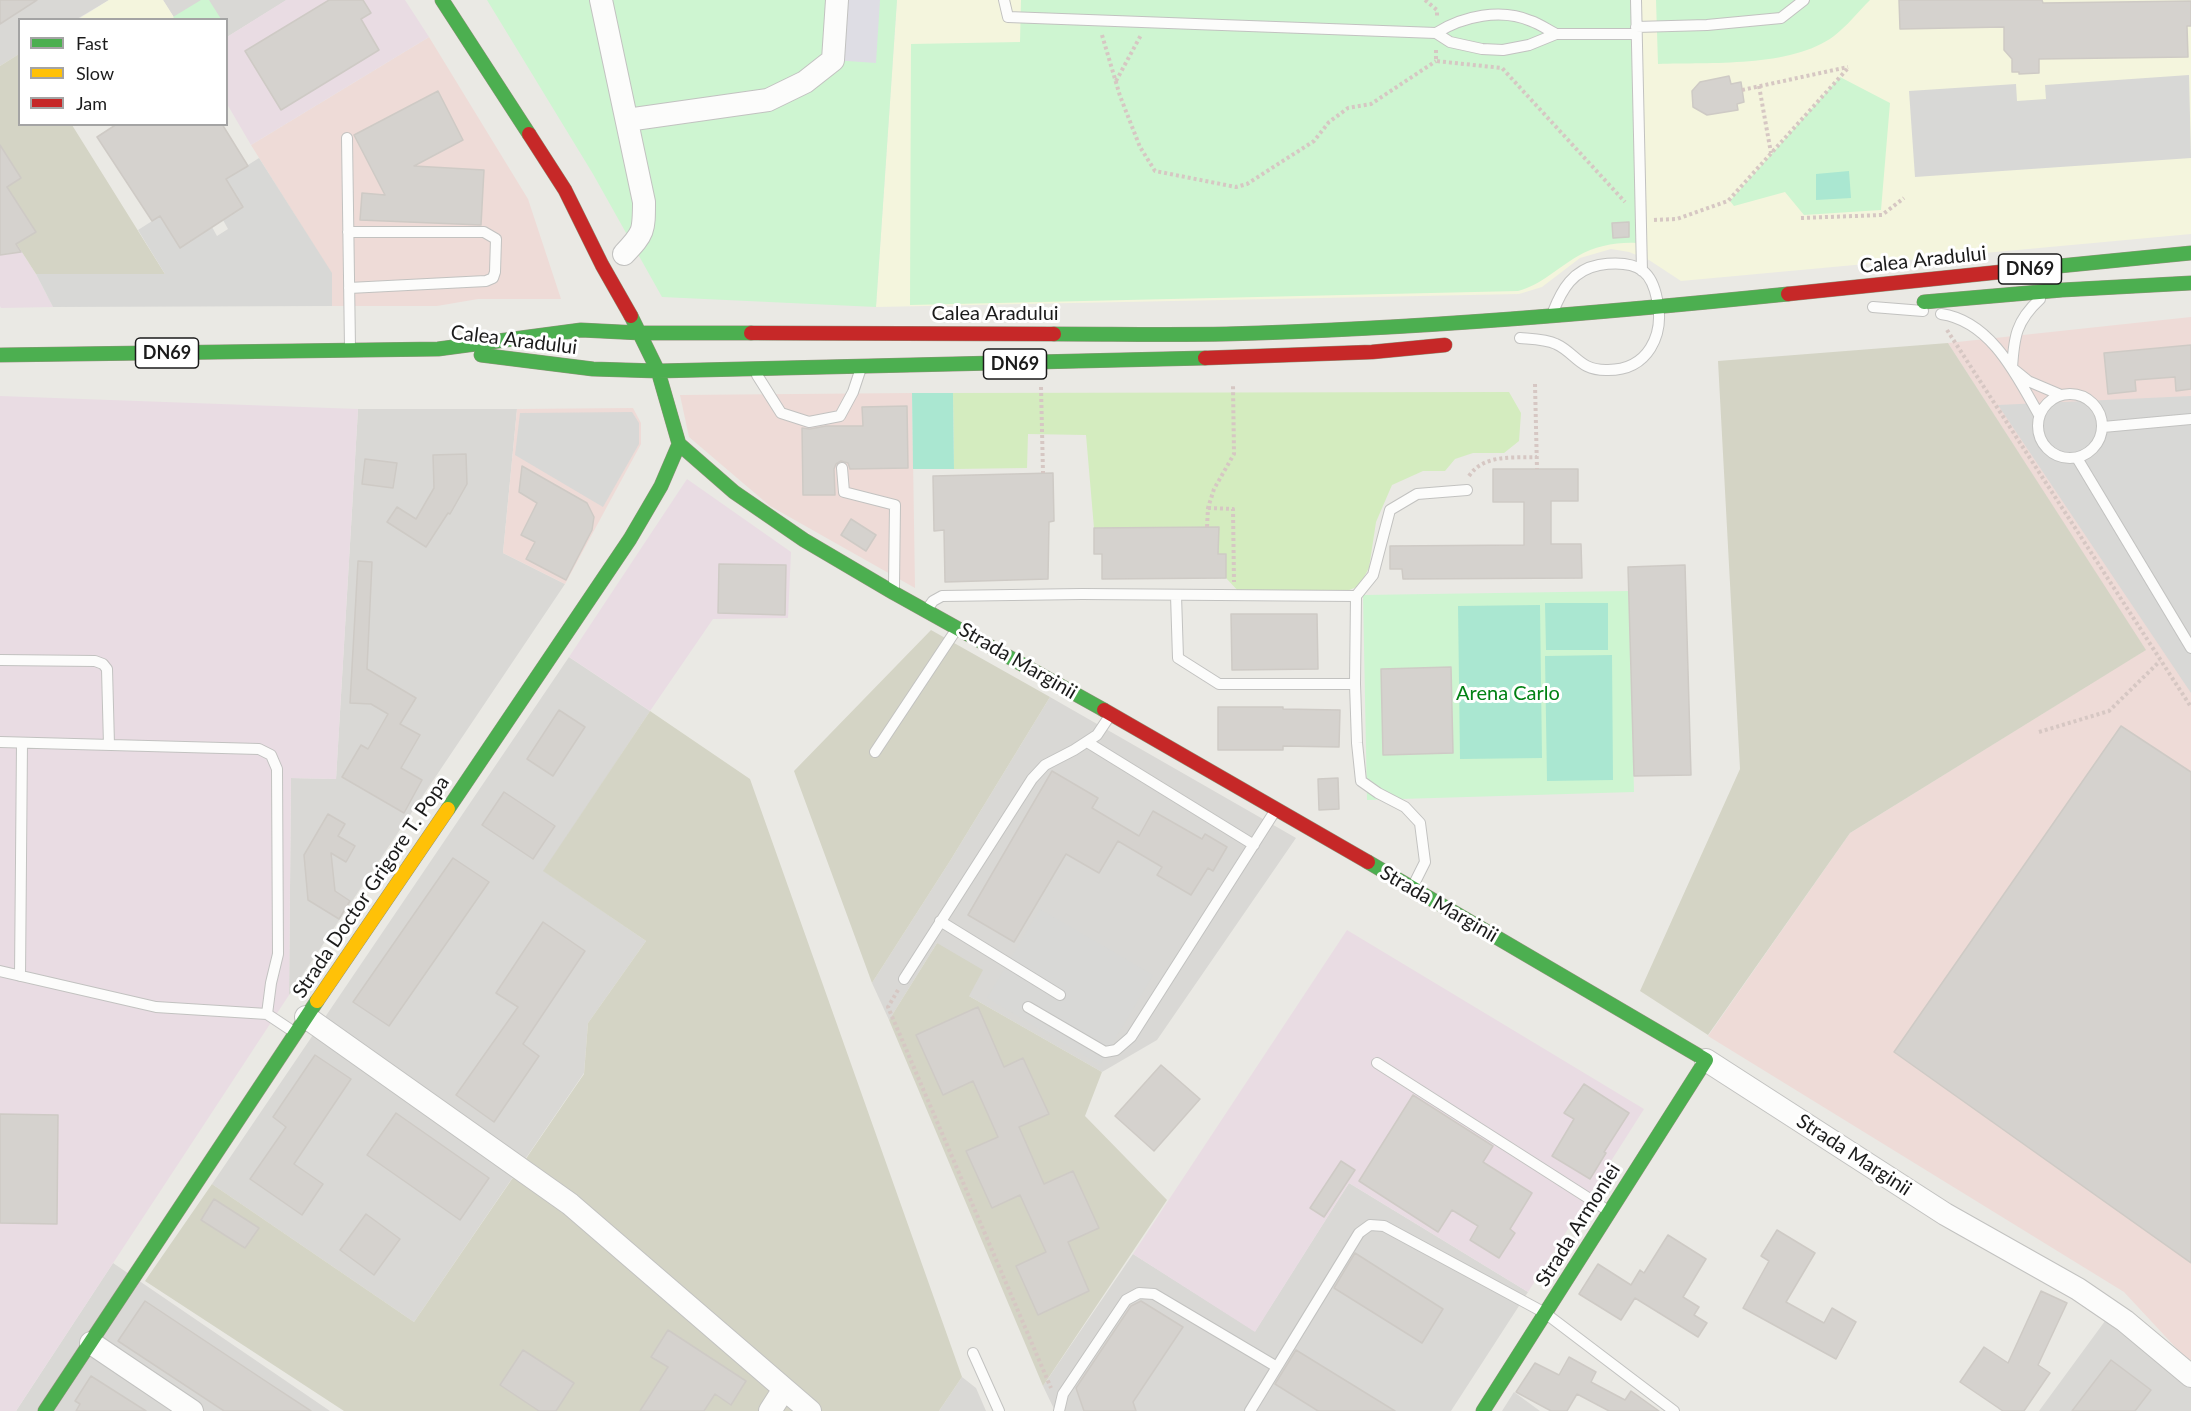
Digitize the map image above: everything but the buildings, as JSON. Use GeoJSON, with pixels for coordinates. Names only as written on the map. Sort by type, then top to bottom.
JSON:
{"type":"FeatureCollection","features":[{"type":"Feature","properties":{"kind":"main road"},"geometry":{"type":"LineString","coordinates":[[442,0],[565,190],[602,265],[641,333],[658,371],[679,444]]}},
{"type":"Feature","properties":{"kind":"main road","name":"Calea Aradului"},"geometry":{"type":"LineString","coordinates":[[4,355],[438,349],[581,330],[641,333],[1226,334],[1444,324],[1659,307],[2191,253]]}},
{"type":"Feature","properties":{"kind":"main road","name":"DN69"},"geometry":{"type":"LineString","coordinates":[[1867,308],[2062,290],[2191,282]]}},
{"type":"Feature","properties":{"kind":"main road"},"geometry":{"type":"LineString","coordinates":[[1654,328],[1676,326]]}},
{"type":"Feature","properties":{"kind":"main road"},"geometry":{"type":"LineString","coordinates":[[1515,338],[1567,334]]}},
{"type":"Feature","properties":{"kind":"main road","name":"Calea Aradului"},"geometry":{"type":"LineString","coordinates":[[438,349],[593,369],[658,371],[861,368],[1282,356],[1371,352],[1456,344]]}},
{"type":"Feature","properties":{"kind":"main road","name":"Strada Marginii"},"geometry":{"type":"LineString","coordinates":[[679,444],[734,492],[804,540],[1277,808],[1706,1060]]}},
{"type":"Feature","properties":{"kind":"main road","name":"Strada Doctor Grigore T. Popa"},"geometry":{"type":"LineString","coordinates":[[45,1411],[301,1025],[630,539],[661,486],[679,444]]}},
{"type":"Feature","properties":{"kind":"main road","name":"Strada Armoniei"},"geometry":{"type":"LineString","coordinates":[[1483,1411],[1706,1060]]}},
{"type":"Feature","properties":{"kind":"street"},"geometry":{"type":"LineString","coordinates":[[601,0],[644,202],[644,228],[638,239],[624,254]]}},
{"type":"Feature","properties":{"kind":"street"},"geometry":{"type":"LineString","coordinates":[[627,120],[768,100],[805,82],[833,60],[837,0]]}},
{"type":"Feature","properties":{"kind":"street"},"geometry":{"type":"LineString","coordinates":[[301,1025],[570,1204],[810,1411]]}},
{"type":"Feature","properties":{"kind":"street","name":"Strada Marginii"},"geometry":{"type":"LineString","coordinates":[[1706,1060],[1945,1214],[2078,1289],[2125,1321],[2191,1376]]}},
{"type":"Feature","properties":{"kind":"street"},"geometry":{"type":"LineString","coordinates":[[91,1343],[192,1411]]}},
{"type":"Feature","properties":{"kind":"street"},"geometry":{"type":"LineString","coordinates":[[770,1411],[784,1389]]}},
{"type":"Feature","properties":{"kind":"lane"},"geometry":{"type":"LineString","coordinates":[[1004,0],[1008,17],[1436,33],[1450,42],[1482,49],[1503,50],[1529,45],[1556,34],[1781,18],[1804,0]]}},
{"type":"Feature","properties":{"kind":"lane"},"geometry":{"type":"LineString","coordinates":[[1515,338],[1552,342],[1590,368],[1608,370],[1628,366],[1644,356],[1655,341],[1654,328],[1659,307],[1655,289],[1642,270],[1636,0]]}},
{"type":"Feature","properties":{"kind":"lane"},"geometry":{"type":"LineString","coordinates":[[1436,33],[1451,24],[1484,15],[1505,15],[1529,20],[1556,34]]}},
{"type":"Feature","properties":{"kind":"lane"},"geometry":{"type":"LineString","coordinates":[[347,138],[351,351]]}},
{"type":"Feature","properties":{"kind":"lane"},"geometry":{"type":"LineString","coordinates":[[348,232],[484,232],[496,239],[495,272],[493,278],[486,281],[349,288]]}},
{"type":"Feature","properties":{"kind":"lane"},"geometry":{"type":"LineString","coordinates":[[1553,314],[1568,282],[1587,269],[1614,264],[1642,270]]}},
{"type":"Feature","properties":{"kind":"lane"},"geometry":{"type":"LineString","coordinates":[[2012,368],[2016,331],[2026,313],[2039,300],[2062,290]]}},
{"type":"Feature","properties":{"kind":"lane"},"geometry":{"type":"LineString","coordinates":[[1867,308],[1955,316],[1974,327],[1990,341],[2012,368],[2039,415]]}},
{"type":"Feature","properties":{"kind":"lane"},"geometry":{"type":"LineString","coordinates":[[0,340],[4,355]]}},
{"type":"Feature","properties":{"kind":"lane"},"geometry":{"type":"LineString","coordinates":[[753,370],[781,413],[809,422],[840,421],[861,368]]}},
{"type":"Feature","properties":{"kind":"lane"},"geometry":{"type":"LineString","coordinates":[[2012,368],[2028,381],[2061,395]]}},
{"type":"Feature","properties":{"kind":"lane"},"geometry":{"type":"LineString","coordinates":[[2070,393],[2086,398],[2093,403],[2100,414],[2103,427],[2101,437],[2087,454],[2077,458],[2066,459],[2055,455],[2039,438],[2037,426],[2039,415],[2044,406],[2061,395],[2070,393]]}},
{"type":"Feature","properties":{"kind":"lane"},"geometry":{"type":"LineString","coordinates":[[2103,427],[2191,419]]}},
{"type":"Feature","properties":{"kind":"lane"},"geometry":{"type":"LineString","coordinates":[[2077,458],[2191,648]]}},
{"type":"Feature","properties":{"kind":"lane"},"geometry":{"type":"LineString","coordinates":[[843,468],[844,492],[895,505],[894,593]]}},
{"type":"Feature","properties":{"kind":"lane"},"geometry":{"type":"LineString","coordinates":[[1412,889],[1425,862],[1420,823],[1405,807],[1377,793],[1361,781],[1354,684],[1356,596],[1373,575],[1390,510],[1417,494],[1467,490]]}},
{"type":"Feature","properties":{"kind":"lane"},"geometry":{"type":"LineString","coordinates":[[1176,595],[1178,658],[1219,684],[1354,684]]}},
{"type":"Feature","properties":{"kind":"lane"},"geometry":{"type":"LineString","coordinates":[[926,610],[933,601],[942,596],[1356,596]]}},
{"type":"Feature","properties":{"kind":"lane"},"geometry":{"type":"LineString","coordinates":[[875,752],[958,627]]}},
{"type":"Feature","properties":{"kind":"lane"},"geometry":{"type":"LineString","coordinates":[[0,660],[94,661],[103,664],[107,669],[109,745]]}},
{"type":"Feature","properties":{"kind":"lane"},"geometry":{"type":"LineString","coordinates":[[904,979],[1032,779],[1045,765],[1096,735],[1111,714]]}},
{"type":"Feature","properties":{"kind":"lane"},"geometry":{"type":"LineString","coordinates":[[0,742],[259,749],[272,755],[277,769],[278,954],[267,1014]]}},
{"type":"Feature","properties":{"kind":"lane"},"geometry":{"type":"LineString","coordinates":[[1087,742],[1254,845]]}},
{"type":"Feature","properties":{"kind":"lane"},"geometry":{"type":"LineString","coordinates":[[20,976],[22,743]]}},
{"type":"Feature","properties":{"kind":"lane"},"geometry":{"type":"LineString","coordinates":[[1028,1008],[1105,1052],[1116,1050],[1131,1037],[1277,808]]}},
{"type":"Feature","properties":{"kind":"lane"},"geometry":{"type":"LineString","coordinates":[[940,921],[1060,994]]}},
{"type":"Feature","properties":{"kind":"lane"},"geometry":{"type":"LineString","coordinates":[[0,971],[156,1007],[267,1014],[301,1025]]}},
{"type":"Feature","properties":{"kind":"lane"},"geometry":{"type":"LineString","coordinates":[[1377,1063],[1610,1212]]}},
{"type":"Feature","properties":{"kind":"lane"},"geometry":{"type":"LineString","coordinates":[[1250,1411],[1359,1233],[1370,1225],[1384,1226],[1545,1313],[1674,1411]]}},
{"type":"Feature","properties":{"kind":"lane"},"geometry":{"type":"LineString","coordinates":[[1060,1409],[1064,1394],[1126,1300],[1139,1293],[1154,1294],[1277,1367]]}},
{"type":"Feature","properties":{"kind":"lane"},"geometry":{"type":"LineString","coordinates":[[973,1353],[999,1411]]}},
{"type":"Feature","properties":{"kind":"path"},"geometry":{"type":"LineString","coordinates":[[1425,0],[1437,10],[1436,61]]}},
{"type":"Feature","properties":{"kind":"path"},"geometry":{"type":"LineString","coordinates":[[1099,21],[1116,81],[1140,147],[1155,171],[1236,187],[1247,184],[1314,141],[1329,122],[1348,108],[1371,104],[1436,61],[1502,68],[1632,210]]}},
{"type":"Feature","properties":{"kind":"path"},"geometry":{"type":"LineString","coordinates":[[1116,81],[1148,23]]}},
{"type":"Feature","properties":{"kind":"path"},"geometry":{"type":"LineString","coordinates":[[1641,220],[1677,219],[1728,201],[1849,67],[1742,90]]}},
{"type":"Feature","properties":{"kind":"path"},"geometry":{"type":"LineString","coordinates":[[1760,86],[1771,153]]}},
{"type":"Feature","properties":{"kind":"path"},"geometry":{"type":"LineString","coordinates":[[1801,218],[1882,215],[1904,198]]}},
{"type":"Feature","properties":{"kind":"path"},"geometry":{"type":"LineString","coordinates":[[1947,330],[2191,707]]}},
{"type":"Feature","properties":{"kind":"path"},"geometry":{"type":"LineString","coordinates":[[1535,384],[1537,469]]}},
{"type":"Feature","properties":{"kind":"path"},"geometry":{"type":"LineString","coordinates":[[1207,527],[1208,508],[1214,489],[1234,454],[1233,386]]}},
{"type":"Feature","properties":{"kind":"path"},"geometry":{"type":"LineString","coordinates":[[1041,387],[1043,473]]}},
{"type":"Feature","properties":{"kind":"path"},"geometry":{"type":"LineString","coordinates":[[1467,490],[1468,477],[1476,466],[1492,459],[1537,457]]}},
{"type":"Feature","properties":{"kind":"path"},"geometry":{"type":"LineString","coordinates":[[1208,508],[1233,509],[1234,595]]}},
{"type":"Feature","properties":{"kind":"path"},"geometry":{"type":"LineString","coordinates":[[2039,732],[2109,711],[2160,661]]}},
{"type":"Feature","properties":{"kind":"path"},"geometry":{"type":"LineString","coordinates":[[904,979],[888,1007],[1060,1409]]}},
{"type":"Feature","properties":{"kind":"shaded area"},"geometry":{"type":"Polygon","coordinates":[[[0,0],[109,0],[79,18],[18,18],[18,55],[0,66],[0,0]]]}},
{"type":"Feature","properties":{"kind":"shaded area"},"geometry":{"type":"Polygon","coordinates":[[[109,0],[163,0],[174,18],[80,18],[109,0]]]}},
{"type":"Feature","properties":{"kind":"shaded area"},"geometry":{"type":"Polygon","coordinates":[[[163,0],[287,0],[228,36],[228,18],[174,18],[163,0]]]}},
{"type":"Feature","properties":{"kind":"shaded area"},"geometry":{"type":"Polygon","coordinates":[[[286,0],[405,0],[429,37],[251,145],[228,106],[228,36],[286,0]]]}},
{"type":"Feature","properties":{"kind":"shaded area"},"geometry":{"type":"Polygon","coordinates":[[[837,0],[880,0],[876,63],[833,60],[837,0]]]}},
{"type":"Feature","properties":{"kind":"shaded area"},"geometry":{"type":"Polygon","coordinates":[[[897,0],[2191,0],[2191,234],[1681,281],[1649,260],[1629,252],[1611,249],[1580,258],[1542,287],[1519,294],[876,307],[897,0]]]}},
{"type":"Feature","properties":{"kind":"shaded area"},"geometry":{"type":"Polygon","coordinates":[[[429,37],[528,199],[561,299],[478,299],[437,306],[332,306],[331,273],[251,145],[429,37]]]}},
{"type":"Feature","properties":{"kind":"shaded area"},"geometry":{"type":"Polygon","coordinates":[[[18,55],[18,126],[73,126],[165,274],[36,274],[0,218],[0,66],[18,55]]]}},
{"type":"Feature","properties":{"kind":"shaded area"},"geometry":{"type":"Polygon","coordinates":[[[2189,75],[2191,158],[1915,177],[1909,91],[2016,84],[2017,101],[2046,99],[2045,85],[2189,75]]]}},
{"type":"Feature","properties":{"kind":"shaded area"},"geometry":{"type":"Polygon","coordinates":[[[259,158],[332,273],[332,306],[53,307],[36,274],[165,274],[138,230],[160,216],[212,227],[217,236],[228,229],[223,220],[243,207],[226,179],[259,158]]]}},
{"type":"Feature","properties":{"kind":"shaded area"},"geometry":{"type":"Polygon","coordinates":[[[0,218],[36,274],[53,307],[1,308],[0,218]]]}},
{"type":"Feature","properties":{"kind":"shaded area"},"geometry":{"type":"Polygon","coordinates":[[[2191,317],[2191,1364],[2124,1292],[1708,1036],[1850,833],[2145,650],[1948,343],[2191,317]]]}},
{"type":"Feature","properties":{"kind":"shaded area"},"geometry":{"type":"Polygon","coordinates":[[[1948,343],[2146,650],[1850,833],[1708,1035],[1640,991],[1740,769],[1718,361],[1948,343]]]}},
{"type":"Feature","properties":{"kind":"shaded area"},"geometry":{"type":"Polygon","coordinates":[[[912,393],[915,588],[770,506],[689,437],[680,395],[912,393]]]}},
{"type":"Feature","properties":{"kind":"shaded area"},"geometry":{"type":"Polygon","coordinates":[[[0,396],[358,409],[336,779],[291,778],[289,995],[16,1411],[0,1411],[0,396]]]}},
{"type":"Feature","properties":{"kind":"shaded area"},"geometry":{"type":"Polygon","coordinates":[[[2191,396],[2191,693],[1998,405],[2191,396]]]}},
{"type":"Feature","properties":{"kind":"shaded area"},"geometry":{"type":"Polygon","coordinates":[[[633,408],[641,423],[641,444],[565,584],[503,553],[517,409],[633,408]]]}},
{"type":"Feature","properties":{"kind":"shaded area"},"geometry":{"type":"Polygon","coordinates":[[[358,409],[517,409],[503,553],[565,584],[289,995],[291,778],[336,779],[358,409]]]}},
{"type":"Feature","properties":{"kind":"shaded area"},"geometry":{"type":"Polygon","coordinates":[[[632,412],[639,423],[639,444],[603,507],[515,455],[520,413],[632,412]]]}},
{"type":"Feature","properties":{"kind":"shaded area"},"geometry":{"type":"Polygon","coordinates":[[[687,479],[791,552],[788,618],[713,619],[650,711],[569,657],[687,479]]]}},
{"type":"Feature","properties":{"kind":"shaded area"},"geometry":{"type":"Polygon","coordinates":[[[931,630],[1050,697],[872,983],[794,771],[931,630]]]}},
{"type":"Feature","properties":{"kind":"shaded area"},"geometry":{"type":"Polygon","coordinates":[[[569,657],[650,711],[544,871],[646,941],[588,1023],[584,1073],[414,1322],[212,1184],[569,657]]]}},
{"type":"Feature","properties":{"kind":"shaded area"},"geometry":{"type":"Polygon","coordinates":[[[1050,697],[1296,838],[1157,1040],[1102,1072],[969,996],[937,943],[889,1020],[872,983],[1050,697]]]}},
{"type":"Feature","properties":{"kind":"shaded area"},"geometry":{"type":"Polygon","coordinates":[[[650,711],[750,779],[962,1377],[939,1411],[344,1411],[145,1281],[212,1184],[414,1322],[584,1074],[588,1023],[646,941],[543,871],[650,711]]]}},
{"type":"Feature","properties":{"kind":"shaded area"},"geometry":{"type":"Polygon","coordinates":[[[1040,909],[1153,975],[1100,1065],[987,998],[1040,909]]]}},
{"type":"Feature","properties":{"kind":"shaded area"},"geometry":{"type":"Polygon","coordinates":[[[1347,930],[1644,1109],[1528,1292],[1349,1183],[1255,1332],[1133,1254],[1347,930]]]}},
{"type":"Feature","properties":{"kind":"shaded area"},"geometry":{"type":"Polygon","coordinates":[[[937,943],[983,970],[969,996],[1102,1072],[1085,1116],[1167,1200],[1043,1386],[889,1020],[937,943]]]}},
{"type":"Feature","properties":{"kind":"shaded area"},"geometry":{"type":"Polygon","coordinates":[[[1349,1183],[1528,1292],[1451,1411],[1055,1411],[1043,1386],[1133,1254],[1255,1331],[1349,1183]]]}},
{"type":"Feature","properties":{"kind":"shaded area"},"geometry":{"type":"Polygon","coordinates":[[[113,1263],[330,1411],[16,1411],[113,1263]]]}},
{"type":"Feature","properties":{"kind":"shaded area"},"geometry":{"type":"Polygon","coordinates":[[[2105,1321],[2191,1385],[2191,1411],[2039,1411],[2105,1321]]]}},
{"type":"Feature","properties":{"kind":"shaded area"},"geometry":{"type":"Polygon","coordinates":[[[962,1377],[976,1388],[986,1411],[939,1411],[962,1377]]]}},
{"type":"Feature","properties":{"kind":"shaded area"},"geometry":{"type":"Polygon","coordinates":[[[1514,1392],[1540,1411],[1502,1411],[1514,1392]]]}},
{"type":"Feature","properties":{"kind":"green space"},"geometry":{"type":"Polygon","coordinates":[[[201,0],[209,0],[220,18],[174,18],[201,0]]]}},
{"type":"Feature","properties":{"kind":"green space"},"geometry":{"type":"Polygon","coordinates":[[[487,0],[897,0],[876,307],[662,297],[593,174],[487,0]]]}},
{"type":"Feature","properties":{"kind":"green space"},"geometry":{"type":"Polygon","coordinates":[[[1021,0],[1631,0],[1636,243],[1599,247],[1578,256],[1534,285],[1518,291],[910,305],[911,44],[1020,42],[1021,0]]]}},
{"type":"Feature","properties":{"kind":"green space"},"geometry":{"type":"Polygon","coordinates":[[[1656,0],[1870,0],[1834,36],[1796,54],[1725,63],[1658,64],[1656,0]]]}},
{"type":"Feature","properties":{"kind":"green space"},"geometry":{"type":"Polygon","coordinates":[[[1840,77],[1890,103],[1881,210],[1804,215],[1785,192],[1734,206],[1730,201],[1840,77]]]}},
{"type":"Feature","properties":{"kind":"green space"},"geometry":{"type":"Polygon","coordinates":[[[1849,171],[1851,198],[1816,200],[1816,174],[1849,171]]]}},
{"type":"Feature","properties":{"kind":"green space"},"geometry":{"type":"Polygon","coordinates":[[[1509,392],[1521,413],[1519,441],[1504,453],[1473,453],[1455,459],[1445,471],[1423,471],[1392,485],[1376,522],[1369,568],[1359,586],[1342,593],[1240,593],[1226,578],[1226,554],[1218,554],[1219,528],[1094,528],[1086,435],[1028,434],[1027,468],[954,469],[953,393],[1509,392]]]}},
{"type":"Feature","properties":{"kind":"green space"},"geometry":{"type":"Polygon","coordinates":[[[912,393],[953,393],[954,469],[913,469],[912,393]]]}},
{"type":"Feature","properties":{"kind":"green space","name":"Arena Carlo"},"geometry":{"type":"Polygon","coordinates":[[[1629,591],[1634,792],[1367,800],[1363,595],[1629,591]]]}},
{"type":"Feature","properties":{"kind":"green space"},"geometry":{"type":"Polygon","coordinates":[[[1545,603],[1608,603],[1608,650],[1546,650],[1545,603]]]}},
{"type":"Feature","properties":{"kind":"green space"},"geometry":{"type":"Polygon","coordinates":[[[1540,605],[1542,758],[1460,759],[1458,606],[1540,605]]]}},
{"type":"Feature","properties":{"kind":"green space"},"geometry":{"type":"Polygon","coordinates":[[[1612,655],[1613,780],[1547,781],[1545,656],[1612,655]]]}},
{"type":"Feature","properties":{"kind":"traffic: fast"},"geometry":{"type":"LineString","coordinates":[[442,0],[529,134]]}},
{"type":"Feature","properties":{"kind":"traffic: fast"},"geometry":{"type":"LineString","coordinates":[[2029,269],[2191,253]]}},
{"type":"Feature","properties":{"kind":"traffic: fast"},"geometry":{"type":"LineString","coordinates":[[1924,302],[2062,290],[2191,283]]}},
{"type":"Feature","properties":{"kind":"traffic: fast"},"geometry":{"type":"LineString","coordinates":[[1054,334],[1296,332],[1578,314],[1788,294]]}},
{"type":"Feature","properties":{"kind":"traffic: fast"},"geometry":{"type":"LineString","coordinates":[[448,809],[630,539],[661,486],[679,444],[658,371],[631,316]]}},
{"type":"Feature","properties":{"kind":"traffic: fast"},"geometry":{"type":"LineString","coordinates":[[0,355],[438,349],[581,330],[641,333],[751,333]]}},
{"type":"Feature","properties":{"kind":"traffic: fast"},"geometry":{"type":"LineString","coordinates":[[481,355],[593,369],[658,371],[1205,358]]}},
{"type":"Feature","properties":{"kind":"traffic: fast"},"geometry":{"type":"LineString","coordinates":[[679,444],[734,492],[804,540],[1104,710]]}},
{"type":"Feature","properties":{"kind":"traffic: fast"},"geometry":{"type":"LineString","coordinates":[[1368,862],[1706,1060],[1483,1411]]}},
{"type":"Feature","properties":{"kind":"traffic: fast"},"geometry":{"type":"LineString","coordinates":[[45,1411],[317,1001]]}},
{"type":"Feature","properties":{"kind":"traffic: slow"},"geometry":{"type":"LineString","coordinates":[[317,1001],[448,809]]}},
{"type":"Feature","properties":{"kind":"traffic: jam"},"geometry":{"type":"LineString","coordinates":[[529,134],[565,190],[602,265],[631,316]]}},
{"type":"Feature","properties":{"kind":"traffic: jam"},"geometry":{"type":"LineString","coordinates":[[1788,294],[2029,269]]}},
{"type":"Feature","properties":{"kind":"traffic: jam"},"geometry":{"type":"LineString","coordinates":[[751,333],[1054,334]]}},
{"type":"Feature","properties":{"kind":"traffic: jam"},"geometry":{"type":"LineString","coordinates":[[1205,358],[1372,352],[1445,345]]}},
{"type":"Feature","properties":{"kind":"traffic: jam"},"geometry":{"type":"LineString","coordinates":[[1104,710],[1368,862]]}}]}
